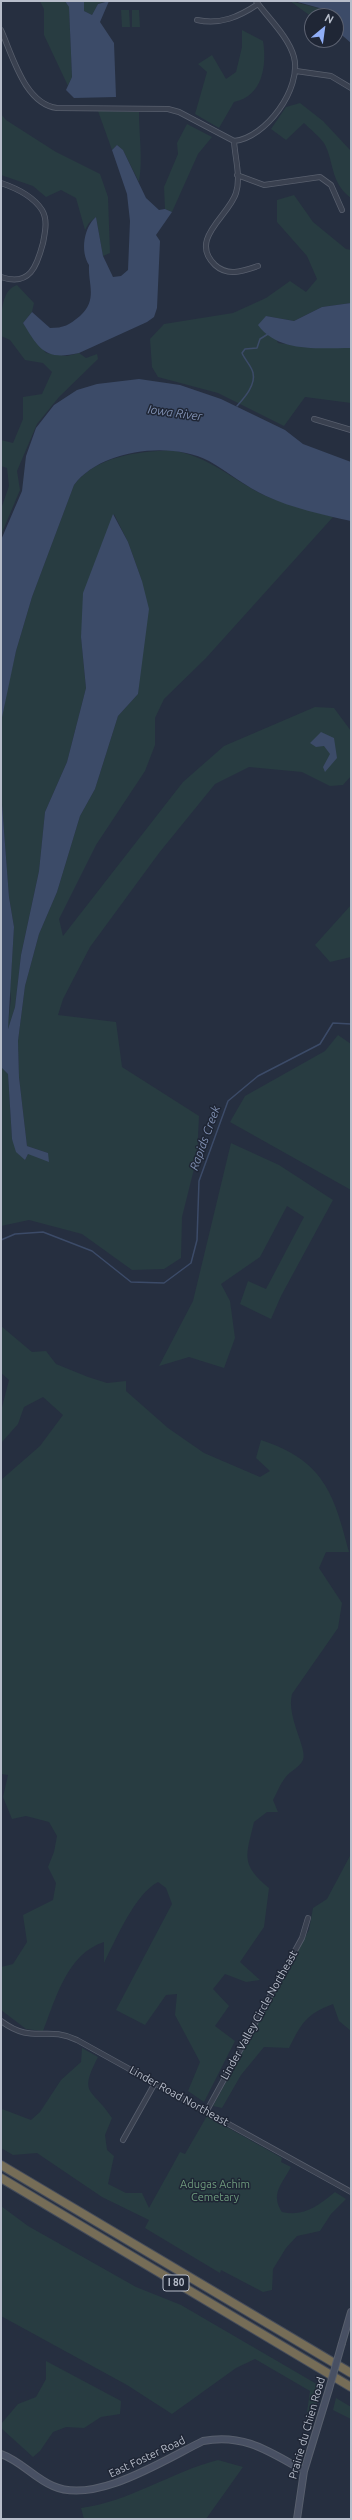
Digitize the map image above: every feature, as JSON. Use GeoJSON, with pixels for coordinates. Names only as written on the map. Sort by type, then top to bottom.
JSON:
{"type":"FeatureCollection","features":[{"type":"Feature","properties":{"kind":"highway","name":"I 80"},"geometry":{"type":"LineString","coordinates":[[1,2164],[351,2373]]}},
{"type":"Feature","properties":{"kind":"highway","name":"I 80"},"geometry":{"type":"LineString","coordinates":[[1,2178],[351,2387]]}},
{"type":"Feature","properties":{"kind":"street"},"geometry":{"type":"LineString","coordinates":[[1,30],[30,91],[44,105],[57,108],[168,109],[234,141],[255,135],[270,123],[287,94],[296,71],[294,57],[287,42],[257,2],[231,19],[213,22],[197,20]]}},
{"type":"Feature","properties":{"kind":"street"},"geometry":{"type":"LineString","coordinates":[[296,71],[331,76],[351,88]]}},
{"type":"Feature","properties":{"kind":"street"},"geometry":{"type":"LineString","coordinates":[[234,141],[237,176],[233,200],[208,234],[207,252],[215,266],[226,271],[237,272],[258,266]]}},
{"type":"Feature","properties":{"kind":"street"},"geometry":{"type":"LineString","coordinates":[[237,176],[264,185],[320,177],[332,185],[342,210]]}},
{"type":"Feature","properties":{"kind":"street"},"geometry":{"type":"LineString","coordinates":[[1,183],[32,198],[42,209],[46,226],[38,262],[33,271],[19,280],[1,278]]}},
{"type":"Feature","properties":{"kind":"street"},"geometry":{"type":"LineString","coordinates":[[314,419],[351,430]]}},
{"type":"Feature","properties":{"kind":"street","name":"Linder Valley Circle Northeast"},"geometry":{"type":"LineString","coordinates":[[206,2112],[302,1938],[308,1918]]}},
{"type":"Feature","properties":{"kind":"street","name":"Linder Road Northeast"},"geometry":{"type":"LineString","coordinates":[[1,2020],[13,2029],[29,2035],[57,2033],[67,2035],[351,2192]]}},
{"type":"Feature","properties":{"kind":"street"},"geometry":{"type":"LineString","coordinates":[[123,2140],[155,2084]]}},
{"type":"Feature","properties":{"kind":"street","name":"Prairie du Chien Road"},"geometry":{"type":"LineString","coordinates":[[297,2519],[298,2502],[304,2471],[351,2312]]}},
{"type":"Feature","properties":{"kind":"street","name":"East Foster Road"},"geometry":{"type":"LineString","coordinates":[[1,2454],[17,2461],[54,2487],[78,2491],[104,2488],[203,2441],[215,2439],[237,2439],[251,2443],[304,2471]]}},
{"type":"Feature","properties":{"kind":"green space"},"geometry":{"type":"Polygon","coordinates":[[[40,1],[65,1],[69,7],[72,77],[68,86],[44,35],[44,9],[40,1]]]}},
{"type":"Feature","properties":{"kind":"green space"},"geometry":{"type":"Polygon","coordinates":[[[84,1],[106,1],[98,4],[92,15],[84,11],[84,1]]]}},
{"type":"Feature","properties":{"kind":"green space"},"geometry":{"type":"Polygon","coordinates":[[[290,1],[318,8],[304,8],[304,11],[290,1]]]}},
{"type":"Feature","properties":{"kind":"green space"},"geometry":{"type":"Polygon","coordinates":[[[121,10],[129,10],[130,27],[122,27],[121,10]]]}},
{"type":"Feature","properties":{"kind":"green space"},"geometry":{"type":"Polygon","coordinates":[[[132,10],[139,10],[140,27],[132,27],[132,10]]]}},
{"type":"Feature","properties":{"kind":"green space"},"geometry":{"type":"Polygon","coordinates":[[[242,30],[263,41],[264,60],[261,78],[251,93],[244,99],[234,102],[219,128],[195,114],[207,72],[198,64],[212,55],[226,79],[236,72],[242,47],[242,30]]]}},
{"type":"Feature","properties":{"kind":"green space"},"geometry":{"type":"Polygon","coordinates":[[[300,103],[323,121],[351,151],[351,198],[339,185],[324,143],[304,123],[286,140],[271,129],[286,107],[300,103]]]}},
{"type":"Feature","properties":{"kind":"green space"},"geometry":{"type":"Polygon","coordinates":[[[98,111],[139,112],[141,156],[139,182],[123,150],[117,145],[112,150],[98,111]]]}},
{"type":"Feature","properties":{"kind":"green space"},"geometry":{"type":"Polygon","coordinates":[[[1,114],[6,120],[56,152],[100,174],[108,197],[110,253],[103,256],[96,217],[89,223],[85,230],[76,198],[61,190],[46,197],[33,186],[1,175],[1,114]]]}},
{"type":"Feature","properties":{"kind":"green space"},"geometry":{"type":"Polygon","coordinates":[[[187,124],[212,137],[198,154],[172,212],[165,209],[164,187],[178,154],[177,143],[187,124]]]}},
{"type":"Feature","properties":{"kind":"green space"},"geometry":{"type":"Polygon","coordinates":[[[294,195],[313,222],[346,249],[351,250],[351,303],[322,307],[294,321],[266,316],[278,343],[310,347],[351,348],[351,403],[305,397],[284,426],[218,393],[158,377],[152,367],[150,339],[164,324],[233,313],[266,298],[290,281],[306,292],[317,279],[307,256],[277,222],[277,200],[294,195]]]}},
{"type":"Feature","properties":{"kind":"green space"},"geometry":{"type":"Polygon","coordinates":[[[17,285],[34,303],[32,312],[23,323],[46,353],[67,356],[79,353],[86,358],[97,354],[98,359],[59,397],[37,424],[17,471],[20,490],[1,535],[1,509],[9,486],[7,468],[1,466],[1,440],[13,443],[23,419],[23,397],[42,394],[52,372],[43,363],[25,360],[10,340],[1,336],[4,299],[11,288],[17,285]]]}},
{"type":"Feature","properties":{"kind":"green space"},"geometry":{"type":"Polygon","coordinates":[[[170,450],[197,457],[266,496],[333,517],[206,658],[164,699],[155,718],[155,745],[145,771],[96,845],[59,919],[63,936],[183,782],[224,746],[315,707],[334,708],[351,731],[351,776],[343,785],[330,786],[302,772],[249,767],[215,784],[159,853],[90,947],[63,999],[58,1015],[116,1022],[122,1067],[199,1116],[197,1157],[182,1217],[181,1258],[164,1269],[132,1270],[82,1234],[29,1220],[1,1226],[1,1067],[8,1074],[12,1139],[25,1160],[28,1154],[48,1153],[27,1146],[19,1077],[18,1041],[25,986],[39,934],[57,892],[80,816],[95,789],[118,716],[138,694],[142,581],[128,542],[114,514],[81,637],[86,688],[67,762],[45,812],[39,871],[21,955],[15,1007],[7,1032],[11,999],[10,990],[14,927],[9,897],[1,791],[2,710],[16,651],[32,597],[74,485],[83,475],[94,468],[118,457],[144,452],[170,450]]]}},
{"type":"Feature","properties":{"kind":"green space"},"geometry":{"type":"Polygon","coordinates":[[[351,905],[351,957],[330,962],[315,945],[351,905]]]}},
{"type":"Feature","properties":{"kind":"green space"},"geometry":{"type":"Polygon","coordinates":[[[338,1035],[351,1044],[351,1190],[230,1122],[245,1096],[325,1051],[338,1035]]]}},
{"type":"Feature","properties":{"kind":"green space"},"geometry":{"type":"Polygon","coordinates":[[[231,1143],[279,1165],[333,1200],[281,1296],[271,1319],[240,1304],[248,1281],[266,1289],[304,1217],[287,1206],[260,1257],[221,1284],[230,1301],[235,1338],[224,1368],[189,1357],[159,1366],[193,1301],[231,1143]]]}},
{"type":"Feature","properties":{"kind":"green space"},"geometry":{"type":"Polygon","coordinates":[[[1,1326],[32,1352],[46,1351],[56,1364],[107,1383],[126,1381],[126,1391],[168,1428],[204,1453],[260,1477],[270,1471],[256,1458],[261,1440],[282,1448],[299,1458],[323,1481],[331,1496],[338,1512],[349,1552],[326,1552],[319,1568],[342,1603],[338,1628],[292,1694],[292,1712],[303,1748],[303,1760],[283,1780],[273,1800],[278,1812],[267,1812],[254,1822],[248,1851],[249,1866],[260,1880],[269,1888],[264,1927],[240,1962],[260,1980],[246,1982],[225,1974],[213,1989],[229,2006],[215,2026],[235,2041],[204,2102],[188,2091],[200,2062],[175,2015],[177,1994],[166,1995],[145,2025],[116,2010],[172,1904],[166,1888],[158,1882],[142,1896],[134,1907],[120,1930],[104,1963],[104,1942],[91,1948],[81,1956],[72,1967],[58,1992],[43,2031],[26,2029],[1,2010],[1,1967],[13,1964],[27,1942],[23,1915],[53,1900],[56,1883],[48,1867],[54,1852],[57,1836],[49,1822],[26,1816],[12,1819],[3,1797],[8,1775],[1,1774],[1,1480],[40,1446],[63,1415],[43,1397],[24,1407],[18,1424],[2,1442],[1,1411],[9,1380],[1,1373],[1,1326]]]}},
{"type":"Feature","properties":{"kind":"green space"},"geometry":{"type":"Polygon","coordinates":[[[351,1854],[351,2031],[339,2021],[333,2004],[316,2012],[301,2026],[289,2048],[264,2047],[241,2075],[222,2108],[213,2106],[309,1930],[313,1908],[327,1899],[351,1854]]]}},
{"type":"Feature","properties":{"kind":"green space","name":"Adugas Achim Cemetary"},"geometry":{"type":"Polygon","coordinates":[[[82,2048],[98,2057],[92,2070],[88,2085],[90,2090],[112,2118],[105,2135],[107,2150],[114,2156],[108,2184],[126,2193],[142,2193],[149,2208],[180,2152],[185,2154],[207,2116],[282,2158],[281,2162],[291,2167],[277,2194],[277,2200],[282,2212],[304,2212],[317,2206],[335,2192],[346,2199],[331,2214],[320,2231],[297,2236],[286,2248],[273,2269],[272,2290],[263,2292],[221,2270],[220,2273],[145,2228],[149,2220],[102,2197],[37,2153],[13,2155],[1,2148],[1,2085],[2,2109],[31,2120],[40,2112],[61,2080],[81,2062],[82,2048]]]}},
{"type":"Feature","properties":{"kind":"green space"},"geometry":{"type":"Polygon","coordinates":[[[1,2206],[28,2226],[136,2287],[181,2305],[320,2386],[314,2417],[307,2412],[310,2391],[255,2359],[236,2368],[172,2414],[127,2385],[1,2316],[1,2206]]]}},
{"type":"Feature","properties":{"kind":"green space"},"geometry":{"type":"Polygon","coordinates":[[[46,2361],[121,2401],[120,2414],[101,2417],[84,2428],[66,2427],[53,2432],[40,2451],[33,2457],[1,2428],[1,2424],[18,2404],[36,2397],[46,2379],[46,2361]]]}},
{"type":"Feature","properties":{"kind":"green space"},"geometry":{"type":"Polygon","coordinates":[[[336,2398],[351,2407],[351,2419],[333,2410],[336,2398]]]}},
{"type":"Feature","properties":{"kind":"green space"},"geometry":{"type":"Polygon","coordinates":[[[218,2460],[243,2467],[206,2519],[84,2519],[81,2508],[116,2500],[201,2465],[218,2460]]]}},
{"type":"Feature","properties":{"kind":"water"},"geometry":{"type":"Polygon","coordinates":[[[65,1],[84,1],[84,11],[92,15],[98,4],[109,1],[100,22],[114,43],[116,97],[74,98],[66,90],[72,77],[69,7],[65,1]]]}},
{"type":"Feature","properties":{"kind":"water"},"geometry":{"type":"Polygon","coordinates":[[[294,1],[351,1],[351,43],[344,37],[344,8],[319,8],[294,1]]]}},
{"type":"Feature","properties":{"kind":"water"},"geometry":{"type":"Polygon","coordinates":[[[117,145],[123,150],[146,198],[159,210],[165,209],[172,212],[156,235],[160,241],[157,308],[154,317],[147,322],[79,353],[67,355],[51,354],[44,351],[39,346],[23,323],[32,312],[50,328],[59,327],[73,322],[86,310],[89,304],[91,292],[89,265],[86,259],[84,246],[86,233],[92,221],[96,217],[103,256],[113,277],[121,276],[128,270],[130,221],[127,194],[112,150],[117,145]]]}},
{"type":"Feature","properties":{"kind":"water"},"geometry":{"type":"Polygon","coordinates":[[[351,303],[351,348],[313,348],[288,345],[266,334],[258,325],[266,316],[294,321],[322,307],[351,303]]]}},
{"type":"Feature","properties":{"kind":"water","name":"Iowa River"},"geometry":{"type":"Polygon","coordinates":[[[139,379],[180,385],[221,399],[285,430],[303,444],[351,462],[351,521],[308,511],[266,496],[209,461],[176,451],[157,450],[137,452],[119,456],[101,463],[86,473],[74,485],[32,597],[16,651],[1,722],[1,540],[22,491],[26,456],[36,428],[54,405],[77,390],[97,384],[139,379]]]}},
{"type":"Feature","properties":{"kind":"water"},"geometry":{"type":"Polygon","coordinates":[[[113,514],[128,542],[142,581],[149,609],[138,694],[118,716],[95,789],[80,816],[57,892],[39,934],[25,986],[18,1041],[19,1077],[27,1146],[48,1153],[49,1162],[28,1154],[25,1160],[16,1152],[12,1139],[8,1074],[1,1067],[1,791],[9,897],[14,927],[8,1029],[15,1007],[21,955],[39,871],[45,812],[67,762],[86,688],[81,637],[83,593],[113,514]]]}},
{"type":"Feature","properties":{"kind":"water"},"geometry":{"type":"Polygon","coordinates":[[[321,732],[334,738],[337,758],[325,772],[323,767],[330,754],[324,746],[316,747],[310,743],[321,732]]]}},
{"type":"Feature","properties":{"kind":"waterway"},"geometry":{"type":"LineString","coordinates":[[237,406],[249,391],[253,382],[253,373],[242,353],[245,349],[257,348],[260,339],[268,334]]}},
{"type":"Feature","properties":{"kind":"waterway","name":"Rapids Creek"},"geometry":{"type":"LineString","coordinates":[[1,1240],[15,1234],[43,1232],[92,1251],[131,1282],[164,1283],[191,1263],[197,1240],[199,1181],[228,1101],[258,1076],[320,1044],[333,1023],[351,1024]]}}]}
